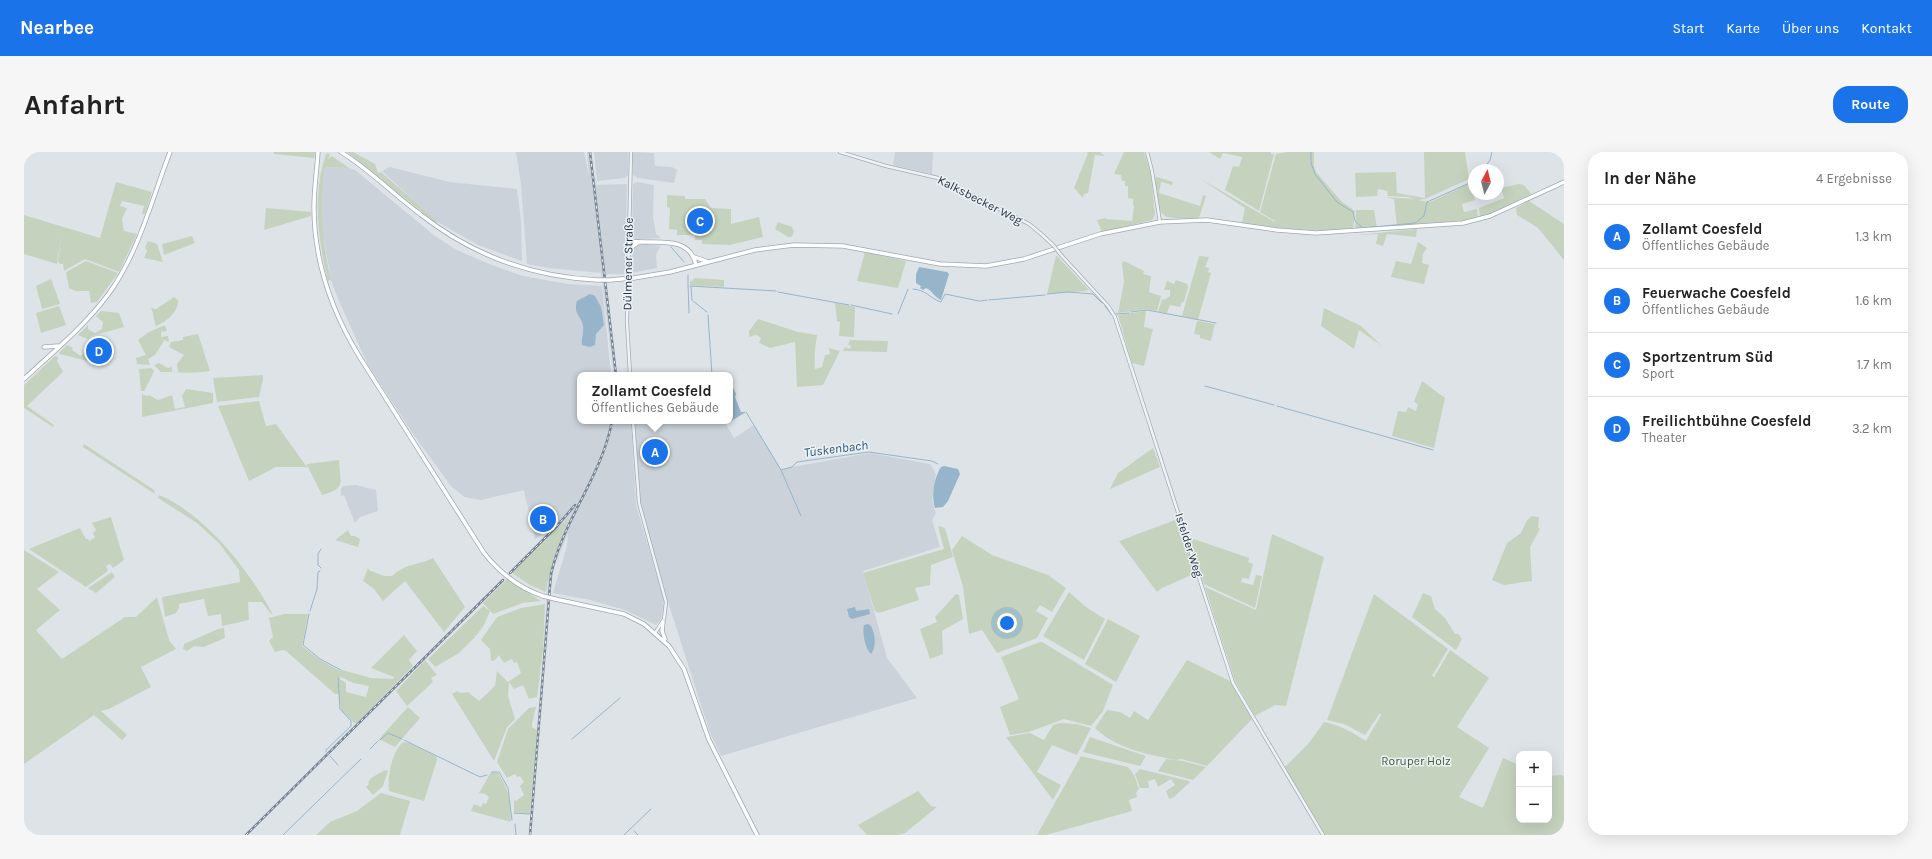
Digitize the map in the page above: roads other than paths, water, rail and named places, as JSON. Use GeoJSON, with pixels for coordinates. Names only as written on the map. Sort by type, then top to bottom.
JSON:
{"type":"FeatureCollection","features":[{"type":"Feature","properties":{"kind":"main road"},"geometry":{"type":"LineString","coordinates":[[24,379],[85,322],[109,293],[119,278],[136,242],[170,152]]}},
{"type":"Feature","properties":{"kind":"main road"},"geometry":{"type":"LineString","coordinates":[[319,152],[314,201],[316,238],[323,276],[334,310],[356,352],[462,520],[484,553],[501,572],[525,588],[555,600],[624,614],[655,632],[666,642],[676,654],[684,669],[712,747],[757,835]]}},
{"type":"Feature","properties":{"kind":"main road"},"geometry":{"type":"LineString","coordinates":[[341,152],[369,171],[419,214],[446,234],[482,253],[531,270],[564,277],[598,280],[634,278],[661,274],[760,248],[810,244],[860,248],[940,264],[986,266],[1024,260],[1100,234],[1160,222],[1207,220],[1277,230],[1316,233],[1463,223],[1490,216],[1564,182]]}},
{"type":"Feature","properties":{"kind":"main road"},"geometry":{"type":"LineString","coordinates":[[629,241],[677,243],[688,249],[694,257],[696,265]]}},
{"type":"Feature","properties":{"kind":"main road"},"geometry":{"type":"LineString","coordinates":[[628,252],[633,246],[640,242]]}},
{"type":"Feature","properties":{"kind":"main road"},"geometry":{"type":"LineString","coordinates":[[694,257],[701,261],[709,262]]}},
{"type":"Feature","properties":{"kind":"main road"},"geometry":{"type":"LineString","coordinates":[[44,347],[54,348],[61,345]]}},
{"type":"Feature","properties":{"kind":"main road"},"geometry":{"type":"LineString","coordinates":[[663,622],[662,631],[666,642]]}},
{"type":"Feature","properties":{"kind":"street","name":"Dülmener Straße"},"geometry":{"type":"LineString","coordinates":[[630,372],[627,322],[631,152]]}},
{"type":"Feature","properties":{"kind":"street","name":"Kalksbecker Weg"},"geometry":{"type":"LineString","coordinates":[[840,152],[886,166],[938,178],[1024,222],[1040,233],[1062,256]]}},
{"type":"Feature","properties":{"kind":"street"},"geometry":{"type":"LineString","coordinates":[[1147,152],[1152,171],[1160,222]]}},
{"type":"Feature","properties":{"kind":"street","name":"Isfelder Weg"},"geometry":{"type":"LineString","coordinates":[[1062,256],[1108,306],[1115,317],[1233,683],[1323,835]]}},
{"type":"Feature","properties":{"kind":"street"},"geometry":{"type":"LineString","coordinates":[[633,424],[639,503],[666,600],[666,612],[663,622],[655,632]]}},
{"type":"Feature","properties":{"kind":"water"},"geometry":{"type":"Polygon","coordinates":[[[919,267],[947,272],[949,274],[941,300],[928,289],[926,288],[923,290],[920,288],[921,286],[916,283],[916,274],[919,267]]]}},
{"type":"Feature","properties":{"kind":"water"},"geometry":{"type":"Polygon","coordinates":[[[590,294],[595,296],[601,307],[604,325],[596,334],[595,345],[590,347],[582,345],[583,326],[576,306],[577,301],[590,294]]]}},
{"type":"Feature","properties":{"kind":"water"},"geometry":{"type":"Polygon","coordinates":[[[733,387],[741,412],[746,412],[733,420],[733,387]]]}},
{"type":"Feature","properties":{"kind":"water"},"geometry":{"type":"Polygon","coordinates":[[[944,466],[958,469],[960,474],[948,501],[943,507],[935,508],[933,493],[935,482],[941,467],[944,466]]]}},
{"type":"Feature","properties":{"kind":"water"},"geometry":{"type":"Polygon","coordinates":[[[855,607],[856,611],[869,609],[870,614],[852,619],[849,617],[847,609],[855,607]]]}},
{"type":"Feature","properties":{"kind":"water"},"geometry":{"type":"Polygon","coordinates":[[[868,624],[871,626],[875,640],[874,648],[871,654],[867,648],[863,628],[864,625],[868,624]]]}},
{"type":"Feature","properties":{"kind":"waterway"},"geometry":{"type":"LineString","coordinates":[[1311,152],[1311,163],[1315,174],[1337,202],[1353,212],[1355,221],[1363,228],[1415,223],[1424,216],[1427,202],[1468,184]]}},
{"type":"Feature","properties":{"kind":"waterway"},"geometry":{"type":"LineString","coordinates":[[1487,164],[1492,152]]}},
{"type":"Feature","properties":{"kind":"waterway","name":"Tüskenbach"},"geometry":{"type":"LineString","coordinates":[[671,247],[684,262]]}},
{"type":"Feature","properties":{"kind":"waterway"},"geometry":{"type":"LineString","coordinates":[[688,275],[688,283]]}},
{"type":"Feature","properties":{"kind":"waterway"},"geometry":{"type":"LineString","coordinates":[[688,284],[689,313]]}},
{"type":"Feature","properties":{"kind":"waterway"},"geometry":{"type":"LineString","coordinates":[[690,286],[776,291]]}},
{"type":"Feature","properties":{"kind":"waterway"},"geometry":{"type":"LineString","coordinates":[[691,287],[692,300]]}},
{"type":"Feature","properties":{"kind":"waterway"},"geometry":{"type":"LineString","coordinates":[[898,314],[908,289]]}},
{"type":"Feature","properties":{"kind":"waterway"},"geometry":{"type":"LineString","coordinates":[[913,289],[925,292],[941,302],[945,294],[979,301]]}},
{"type":"Feature","properties":{"kind":"waterway"},"geometry":{"type":"LineString","coordinates":[[778,292],[849,305]]}},
{"type":"Feature","properties":{"kind":"waterway"},"geometry":{"type":"LineString","coordinates":[[1047,294],[1068,292],[1093,294],[1102,303]]}},
{"type":"Feature","properties":{"kind":"waterway"},"geometry":{"type":"LineString","coordinates":[[989,300],[1045,295]]}},
{"type":"Feature","properties":{"kind":"waterway"},"geometry":{"type":"LineString","coordinates":[[980,301],[987,300]]}},
{"type":"Feature","properties":{"kind":"waterway"},"geometry":{"type":"LineString","coordinates":[[693,301],[707,312]]}},
{"type":"Feature","properties":{"kind":"waterway"},"geometry":{"type":"LineString","coordinates":[[851,305],[892,314]]}},
{"type":"Feature","properties":{"kind":"waterway"},"geometry":{"type":"LineString","coordinates":[[1105,306],[1111,314]]}},
{"type":"Feature","properties":{"kind":"waterway"},"geometry":{"type":"LineString","coordinates":[[1131,312],[1147,310],[1216,323]]}},
{"type":"Feature","properties":{"kind":"waterway"},"geometry":{"type":"LineString","coordinates":[[1116,314],[1129,313]]}},
{"type":"Feature","properties":{"kind":"waterway"},"geometry":{"type":"LineString","coordinates":[[708,315],[712,372]]}},
{"type":"Feature","properties":{"kind":"waterway"},"geometry":{"type":"LineString","coordinates":[[1205,386],[1274,405]]}},
{"type":"Feature","properties":{"kind":"waterway"},"geometry":{"type":"LineString","coordinates":[[1277,406],[1433,450]]}},
{"type":"Feature","properties":{"kind":"waterway","name":"Tüskenbach"},"geometry":{"type":"LineString","coordinates":[[746,412],[781,470],[792,467],[797,462],[869,452],[932,461],[938,464]]}},
{"type":"Feature","properties":{"kind":"waterway"},"geometry":{"type":"LineString","coordinates":[[781,470],[801,516]]}},
{"type":"Feature","properties":{"kind":"waterway"},"geometry":{"type":"LineString","coordinates":[[321,549],[318,554],[318,565],[321,568]]}},
{"type":"Feature","properties":{"kind":"waterway"},"geometry":{"type":"LineString","coordinates":[[310,611],[317,589],[318,572],[320,571]]}},
{"type":"Feature","properties":{"kind":"waterway"},"geometry":{"type":"LineString","coordinates":[[309,614],[303,645],[320,659],[341,670]]}},
{"type":"Feature","properties":{"kind":"waterway"},"geometry":{"type":"LineString","coordinates":[[326,752],[326,750],[351,726],[351,721],[340,709],[338,678]]}},
{"type":"Feature","properties":{"kind":"waterway"},"geometry":{"type":"LineString","coordinates":[[572,739],[620,698]]}},
{"type":"Feature","properties":{"kind":"waterway"},"geometry":{"type":"LineString","coordinates":[[380,740],[388,733],[402,739]]}},
{"type":"Feature","properties":{"kind":"waterway"},"geometry":{"type":"LineString","coordinates":[[404,740],[480,777],[487,775]]}},
{"type":"Feature","properties":{"kind":"waterway"},"geometry":{"type":"LineString","coordinates":[[370,749],[378,741]]}},
{"type":"Feature","properties":{"kind":"waterway"},"geometry":{"type":"LineString","coordinates":[[330,756],[338,765]]}},
{"type":"Feature","properties":{"kind":"waterway"},"geometry":{"type":"LineString","coordinates":[[283,835],[361,759]]}},
{"type":"Feature","properties":{"kind":"waterway"},"geometry":{"type":"LineString","coordinates":[[492,772],[499,772],[508,788],[512,820]]}},
{"type":"Feature","properties":{"kind":"waterway"},"geometry":{"type":"LineString","coordinates":[[624,835],[651,809]]}},
{"type":"Feature","properties":{"kind":"waterway"},"geometry":{"type":"LineString","coordinates":[[514,813],[529,814]]}},
{"type":"Feature","properties":{"kind":"waterway"},"geometry":{"type":"LineString","coordinates":[[515,824],[516,835]]}},
{"type":"Feature","properties":{"kind":"waterway"},"geometry":{"type":"LineString","coordinates":[[634,831],[638,835]]}},
{"type":"Feature","properties":{"kind":"railway"},"geometry":{"type":"LineString","coordinates":[[590,152],[616,372]]}},
{"type":"Feature","properties":{"kind":"railway"},"geometry":{"type":"LineString","coordinates":[[530,835],[551,574],[564,535],[600,461],[611,424]]}},
{"type":"Feature","properties":{"kind":"railway"},"geometry":{"type":"LineString","coordinates":[[510,573],[557,526],[575,505]]}},
{"type":"Feature","properties":{"kind":"railway"},"geometry":{"type":"LineString","coordinates":[[246,835],[503,580]]}},
{"type":"Feature","properties":{"kind":"place","name":"Sportzentrum Süd"},"geometry":{"type":"Point","coordinates":[700,221]}},
{"type":"Feature","properties":{"kind":"place","name":"Freilichtbühne Coesfeld"},"geometry":{"type":"Point","coordinates":[99,351]}},
{"type":"Feature","properties":{"kind":"place","name":"Zollamt Coesfeld"},"geometry":{"type":"Point","coordinates":[655,452]}},
{"type":"Feature","properties":{"kind":"place","name":"Feuerwache Coesfeld"},"geometry":{"type":"Point","coordinates":[543,519]}},
{"type":"Feature","properties":{"kind":"park label","name":"Roruper Holz"},"geometry":{"type":"Point","coordinates":[1416,761]}}]}
